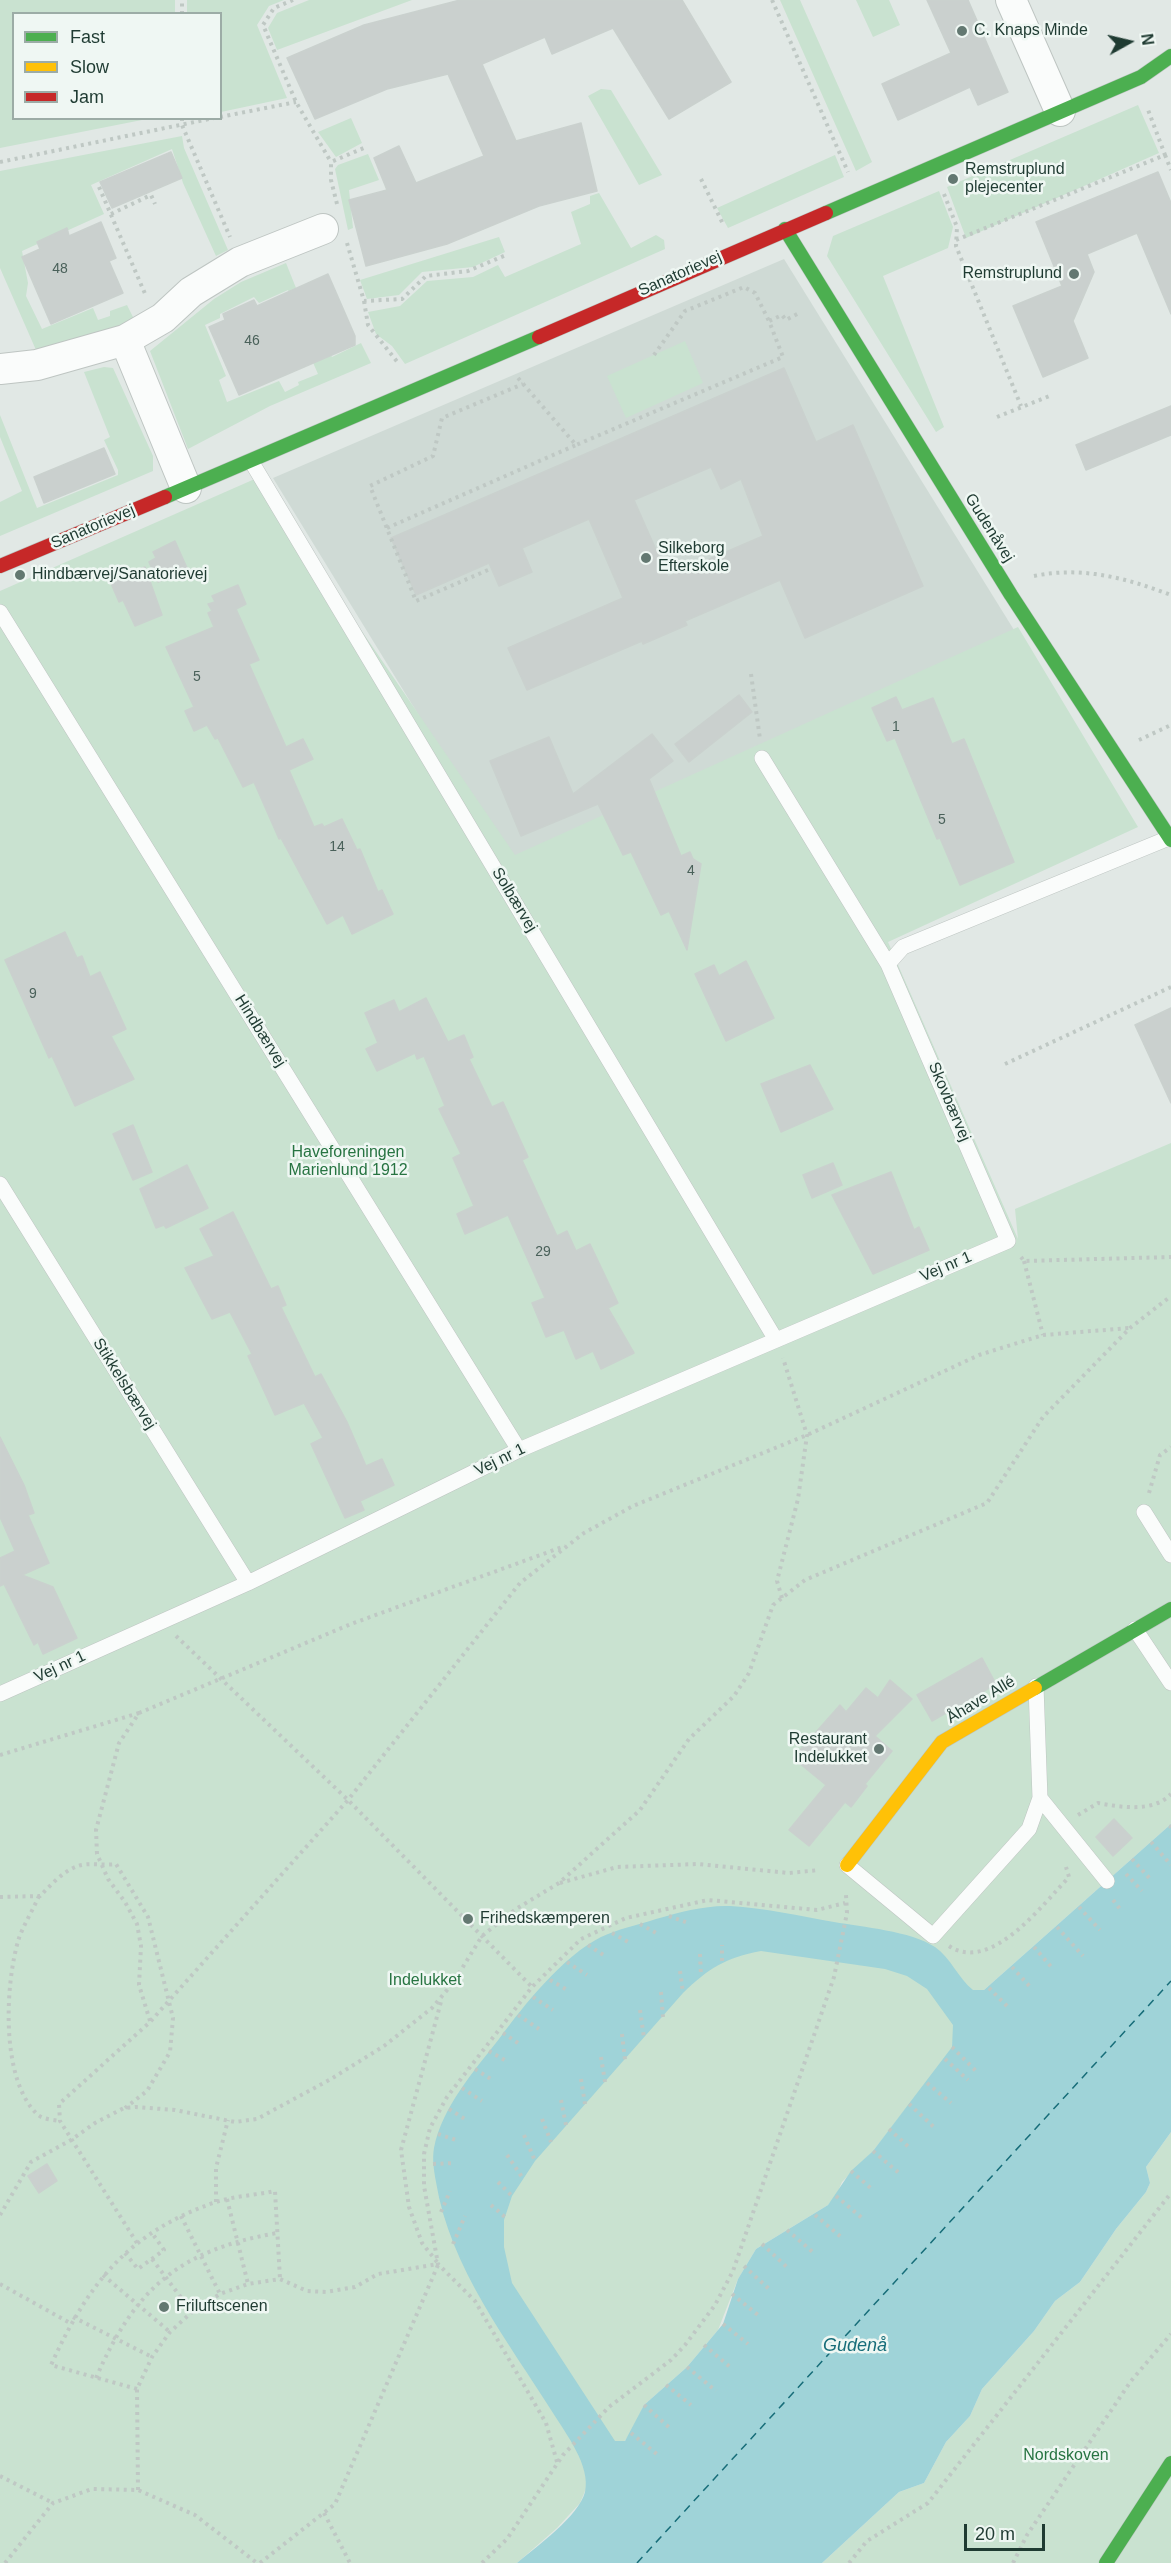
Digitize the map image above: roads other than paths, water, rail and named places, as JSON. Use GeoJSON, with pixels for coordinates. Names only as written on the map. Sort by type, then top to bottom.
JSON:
{"type":"FeatureCollection","features":[{"type":"Feature","properties":{"kind":"street"},"geometry":{"type":"LineString","coordinates":[[1011,0],[1060,111]]}},
{"type":"Feature","properties":{"kind":"street","name":"Sanatorievej"},"geometry":{"type":"LineString","coordinates":[[0,566],[251,461],[932,165],[1141,77],[1171,56]]}},
{"type":"Feature","properties":{"kind":"street"},"geometry":{"type":"LineString","coordinates":[[0,369],[37,365],[125,340],[157,321],[191,292],[240,262],[336,226]]}},
{"type":"Feature","properties":{"kind":"street","name":"Gudenåvej"},"geometry":{"type":"LineString","coordinates":[[786,229],[1008,591],[1170,839]]}},
{"type":"Feature","properties":{"kind":"street"},"geometry":{"type":"LineString","coordinates":[[125,340],[186,488]]}},
{"type":"Feature","properties":{"kind":"street","name":"Åhave Allé"},"geometry":{"type":"LineString","coordinates":[[847,1864],[942,1742],[1171,1609]]}},
{"type":"Feature","properties":{"kind":"street"},"geometry":{"type":"LineString","coordinates":[[1106,2563],[1171,2463]]}},
{"type":"Feature","properties":{"kind":"lane","name":"Solbærvej"},"geometry":{"type":"LineString","coordinates":[[251,461],[776,1340]]}},
{"type":"Feature","properties":{"kind":"lane","name":"Hindbærvej"},"geometry":{"type":"LineString","coordinates":[[0,612],[519,1450]]}},
{"type":"Feature","properties":{"kind":"lane","name":"Skovbærvej"},"geometry":{"type":"LineString","coordinates":[[762,758],[888,964],[1008,1241]]}},
{"type":"Feature","properties":{"kind":"lane"},"geometry":{"type":"LineString","coordinates":[[888,964],[903,947],[1170,839]]}},
{"type":"Feature","properties":{"kind":"lane","name":"Stikkelsbærvej"},"geometry":{"type":"LineString","coordinates":[[0,1184],[248,1583]]}},
{"type":"Feature","properties":{"kind":"lane","name":"Vej nr 1"},"geometry":{"type":"LineString","coordinates":[[0,1694],[248,1583],[519,1450],[1008,1241]]}},
{"type":"Feature","properties":{"kind":"lane"},"geometry":{"type":"LineString","coordinates":[[1144,1512],[1171,1555]]}},
{"type":"Feature","properties":{"kind":"lane"},"geometry":{"type":"LineString","coordinates":[[1135,1629],[1171,1683]]}},
{"type":"Feature","properties":{"kind":"lane"},"geometry":{"type":"LineString","coordinates":[[847,1864],[933,1936],[1029,1829],[1040,1798],[1036,1686]]}},
{"type":"Feature","properties":{"kind":"lane"},"geometry":{"type":"LineString","coordinates":[[1040,1798],[1107,1881]]}},
{"type":"Feature","properties":{"kind":"water","name":"Gudenå"},"geometry":{"type":"Polygon","coordinates":[[[1171,1824],[1171,2132],[1146,2167],[1150,2183],[1146,2192],[1116,2229],[1080,2282],[1055,2301],[1034,2331],[982,2389],[970,2416],[946,2442],[924,2483],[899,2492],[822,2563],[517,2563],[556,2531],[575,2511],[585,2492],[584,2472],[570,2440],[500,2331],[467,2274],[443,2214],[433,2156],[438,2133],[451,2104],[520,2011],[545,1982],[573,1956],[601,1937],[674,1914],[721,1906],[769,1910],[886,1930],[913,1937],[941,1952],[973,1990],[984,1990],[1171,1824]],[[761,1951],[718,1965],[683,1993],[535,2161],[512,2196],[504,2220],[504,2247],[512,2283],[615,2441],[625,2441],[644,2405],[687,2367],[723,2324],[738,2279],[756,2249],[828,2205],[851,2171],[873,2151],[952,2047],[953,2025],[927,1989],[907,1976],[885,1969],[761,1951]]]}},
{"type":"Feature","properties":{"kind":"place","name":"C. Knaps Minde"},"geometry":{"type":"Point","coordinates":[962,31]}},
{"type":"Feature","properties":{"kind":"place","name":"Remstruplund plejecenter"},"geometry":{"type":"Point","coordinates":[953,179]}},
{"type":"Feature","properties":{"kind":"place","name":"Remstruplund"},"geometry":{"type":"Point","coordinates":[1074,274]}},
{"type":"Feature","properties":{"kind":"place","name":"Silkeborg Efterskole"},"geometry":{"type":"Point","coordinates":[646,558]}},
{"type":"Feature","properties":{"kind":"place","name":"Hindbærvej/Sanatorievej"},"geometry":{"type":"Point","coordinates":[20,575]}},
{"type":"Feature","properties":{"kind":"place","name":"Restaurant Indelukket"},"geometry":{"type":"Point","coordinates":[879,1749]}},
{"type":"Feature","properties":{"kind":"place","name":"Frihedskæmperen"},"geometry":{"type":"Point","coordinates":[468,1919]}},
{"type":"Feature","properties":{"kind":"place","name":"Friluftscenen"},"geometry":{"type":"Point","coordinates":[164,2307]}},
{"type":"Feature","properties":{"kind":"park label","name":"Haveforeningen Marienlund 1912"},"geometry":{"type":"Point","coordinates":[348,1162]}},
{"type":"Feature","properties":{"kind":"park label","name":"Indelukket"},"geometry":{"type":"Point","coordinates":[425,1981]}},
{"type":"Feature","properties":{"kind":"park label","name":"Nordskoven"},"geometry":{"type":"Point","coordinates":[1066,2456]}}]}
